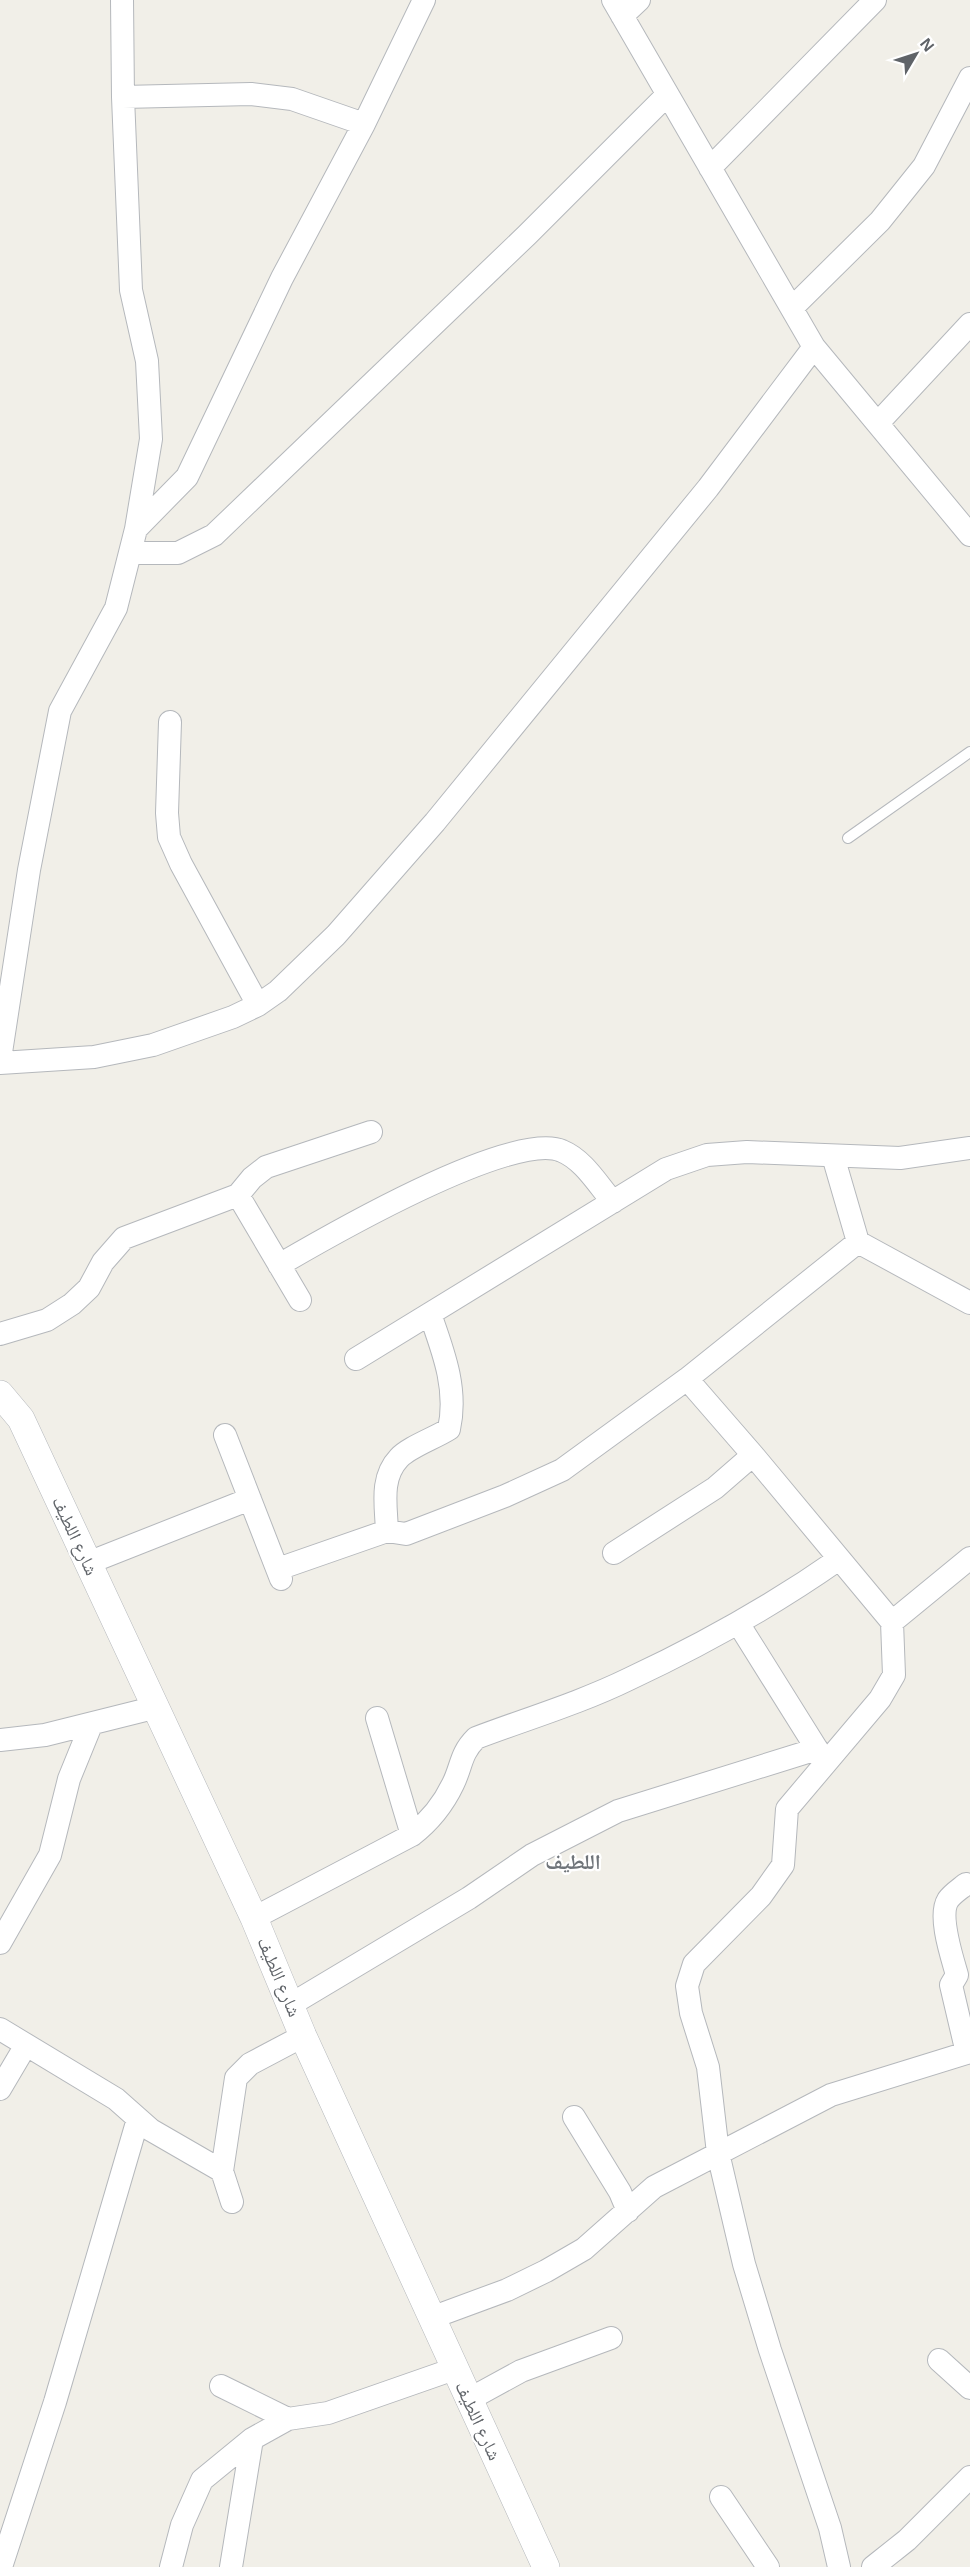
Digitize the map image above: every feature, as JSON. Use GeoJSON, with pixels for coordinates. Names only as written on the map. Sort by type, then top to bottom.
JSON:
{"type":"FeatureCollection","features":[{"type":"Feature","properties":{"kind":"street"},"geometry":{"type":"LineString","coordinates":[[122,0],[123,97],[131,290],[147,361],[151,439],[136,529],[116,608],[60,711],[29,870],[0,1061],[94,1057],[153,1045],[258,1005],[278,991],[336,935],[435,822],[708,488],[814,347]]}},
{"type":"Feature","properties":{"kind":"street"},"geometry":{"type":"LineString","coordinates":[[136,529],[187,477],[282,278],[364,124],[424,0]]}},
{"type":"Feature","properties":{"kind":"street"},"geometry":{"type":"LineString","coordinates":[[639,0],[617,8],[814,347],[970,535]]}},
{"type":"Feature","properties":{"kind":"street"},"geometry":{"type":"LineString","coordinates":[[710,168],[874,0]]}},
{"type":"Feature","properties":{"kind":"street"},"geometry":{"type":"LineString","coordinates":[[792,309],[880,221],[924,166],[970,78]]}},
{"type":"Feature","properties":{"kind":"street"},"geometry":{"type":"LineString","coordinates":[[123,97],[251,94],[271,96],[292,99],[364,124]]}},
{"type":"Feature","properties":{"kind":"street"},"geometry":{"type":"LineString","coordinates":[[130,553],[178,553],[214,535],[519,243],[667,95]]}},
{"type":"Feature","properties":{"kind":"street"},"geometry":{"type":"LineString","coordinates":[[878,423],[970,324]]}},
{"type":"Feature","properties":{"kind":"street"},"geometry":{"type":"LineString","coordinates":[[170,722],[167,813],[169,837],[258,1005]]}},
{"type":"Feature","properties":{"kind":"street"},"geometry":{"type":"LineString","coordinates":[[0,1334],[47,1320],[72,1305],[89,1288],[103,1262],[124,1238],[238,1195],[252,1178],[266,1167],[371,1131]]}},
{"type":"Feature","properties":{"kind":"street"},"geometry":{"type":"LineString","coordinates":[[279,1265],[414,1192],[489,1160],[539,1148],[560,1150],[577,1159],[613,1202]]}},
{"type":"Feature","properties":{"kind":"street"},"geometry":{"type":"LineString","coordinates":[[356,1359],[666,1169],[707,1155],[747,1152],[900,1158],[970,1148]]}},
{"type":"Feature","properties":{"kind":"street"},"geometry":{"type":"LineString","coordinates":[[833,1156],[858,1242],[970,1303]]}},
{"type":"Feature","properties":{"kind":"street"},"geometry":{"type":"LineString","coordinates":[[238,1195],[300,1300]]}},
{"type":"Feature","properties":{"kind":"street"},"geometry":{"type":"LineString","coordinates":[[225,1435],[280,1574],[387,1531],[406,1534],[505,1496],[562,1470],[687,1379],[858,1242]]}},
{"type":"Feature","properties":{"kind":"street"},"geometry":{"type":"LineString","coordinates":[[387,1531],[385,1491],[388,1476],[400,1456],[449,1429],[452,1414],[449,1368],[430,1314]]}},
{"type":"Feature","properties":{"kind":"street"},"geometry":{"type":"LineString","coordinates":[[290,2005],[469,1898],[532,1855],[618,1811],[821,1756],[843,1746],[880,1699],[894,1675],[892,1622],[687,1379]]}},
{"type":"Feature","properties":{"kind":"street","name":"شارع اللطيف"},"geometry":{"type":"LineString","coordinates":[[0,1395],[21,1419],[157,1707],[254,1918],[303,2036],[546,2567]]}},
{"type":"Feature","properties":{"kind":"street"},"geometry":{"type":"LineString","coordinates":[[614,1553],[715,1488],[753,1455]]}},
{"type":"Feature","properties":{"kind":"street"},"geometry":{"type":"LineString","coordinates":[[88,1563],[250,1499]]}},
{"type":"Feature","properties":{"kind":"street"},"geometry":{"type":"LineString","coordinates":[[892,1622],[970,1558]]}},
{"type":"Feature","properties":{"kind":"street"},"geometry":{"type":"LineString","coordinates":[[254,1918],[412,1835],[431,1820],[454,1783],[464,1750],[476,1738],[627,1680],[786,1596],[839,1559]]}},
{"type":"Feature","properties":{"kind":"street"},"geometry":{"type":"LineString","coordinates":[[738,1623],[821,1756]]}},
{"type":"Feature","properties":{"kind":"street"},"geometry":{"type":"LineString","coordinates":[[0,1740],[45,1735],[157,1707]]}},
{"type":"Feature","properties":{"kind":"street"},"geometry":{"type":"LineString","coordinates":[[377,1718],[412,1835]]}},
{"type":"Feature","properties":{"kind":"street"},"geometry":{"type":"LineString","coordinates":[[0,1943],[50,1855],[69,1779],[91,1725]]}},
{"type":"Feature","properties":{"kind":"street"},"geometry":{"type":"LineString","coordinates":[[821,1756],[787,1809],[783,1865],[761,1896],[694,1964],[687,1986],[691,2013],[708,2067],[718,2153],[744,2264],[770,2350],[830,2528],[839,2567]]}},
{"type":"Feature","properties":{"kind":"street"},"geometry":{"type":"LineString","coordinates":[[431,2318],[507,2290],[546,2271],[584,2249],[654,2187],[831,2095],[969,2053],[951,1985],[957,1975],[945,1924],[945,1907],[949,1898],[966,1884]]}},
{"type":"Feature","properties":{"kind":"street"},"geometry":{"type":"LineString","coordinates":[[0,2029],[116,2099],[151,2130],[222,2171]]}},
{"type":"Feature","properties":{"kind":"street"},"geometry":{"type":"LineString","coordinates":[[232,2202],[222,2171],[236,2078],[250,2064],[303,2036]]}},
{"type":"Feature","properties":{"kind":"street"},"geometry":{"type":"LineString","coordinates":[[0,2089],[26,2045]]}},
{"type":"Feature","properties":{"kind":"street"},"geometry":{"type":"LineString","coordinates":[[574,2117],[620,2192],[628,2211]]}},
{"type":"Feature","properties":{"kind":"street"},"geometry":{"type":"LineString","coordinates":[[1,2567],[55,2402],[138,2119]]}},
{"type":"Feature","properties":{"kind":"street"},"geometry":{"type":"LineString","coordinates":[[468,2400],[521,2371],[611,2338]]}},
{"type":"Feature","properties":{"kind":"street"},"geometry":{"type":"LineString","coordinates":[[939,2360],[970,2388]]}},
{"type":"Feature","properties":{"kind":"street"},"geometry":{"type":"LineString","coordinates":[[171,2567],[182,2525],[202,2480],[252,2439],[288,2419],[328,2413],[454,2369]]}},
{"type":"Feature","properties":{"kind":"street"},"geometry":{"type":"LineString","coordinates":[[221,2386],[288,2419]]}},
{"type":"Feature","properties":{"kind":"street"},"geometry":{"type":"LineString","coordinates":[[231,2567],[252,2439]]}},
{"type":"Feature","properties":{"kind":"street"},"geometry":{"type":"LineString","coordinates":[[873,2567],[907,2540],[970,2477]]}},
{"type":"Feature","properties":{"kind":"street"},"geometry":{"type":"LineString","coordinates":[[721,2497],[768,2567]]}},
{"type":"Feature","properties":{"kind":"lane"},"geometry":{"type":"LineString","coordinates":[[849,838],[970,752]]}},
{"type":"Feature","properties":{"kind":"district","name":"اللطيف"},"geometry":{"type":"Point","coordinates":[573,1861]}}]}
